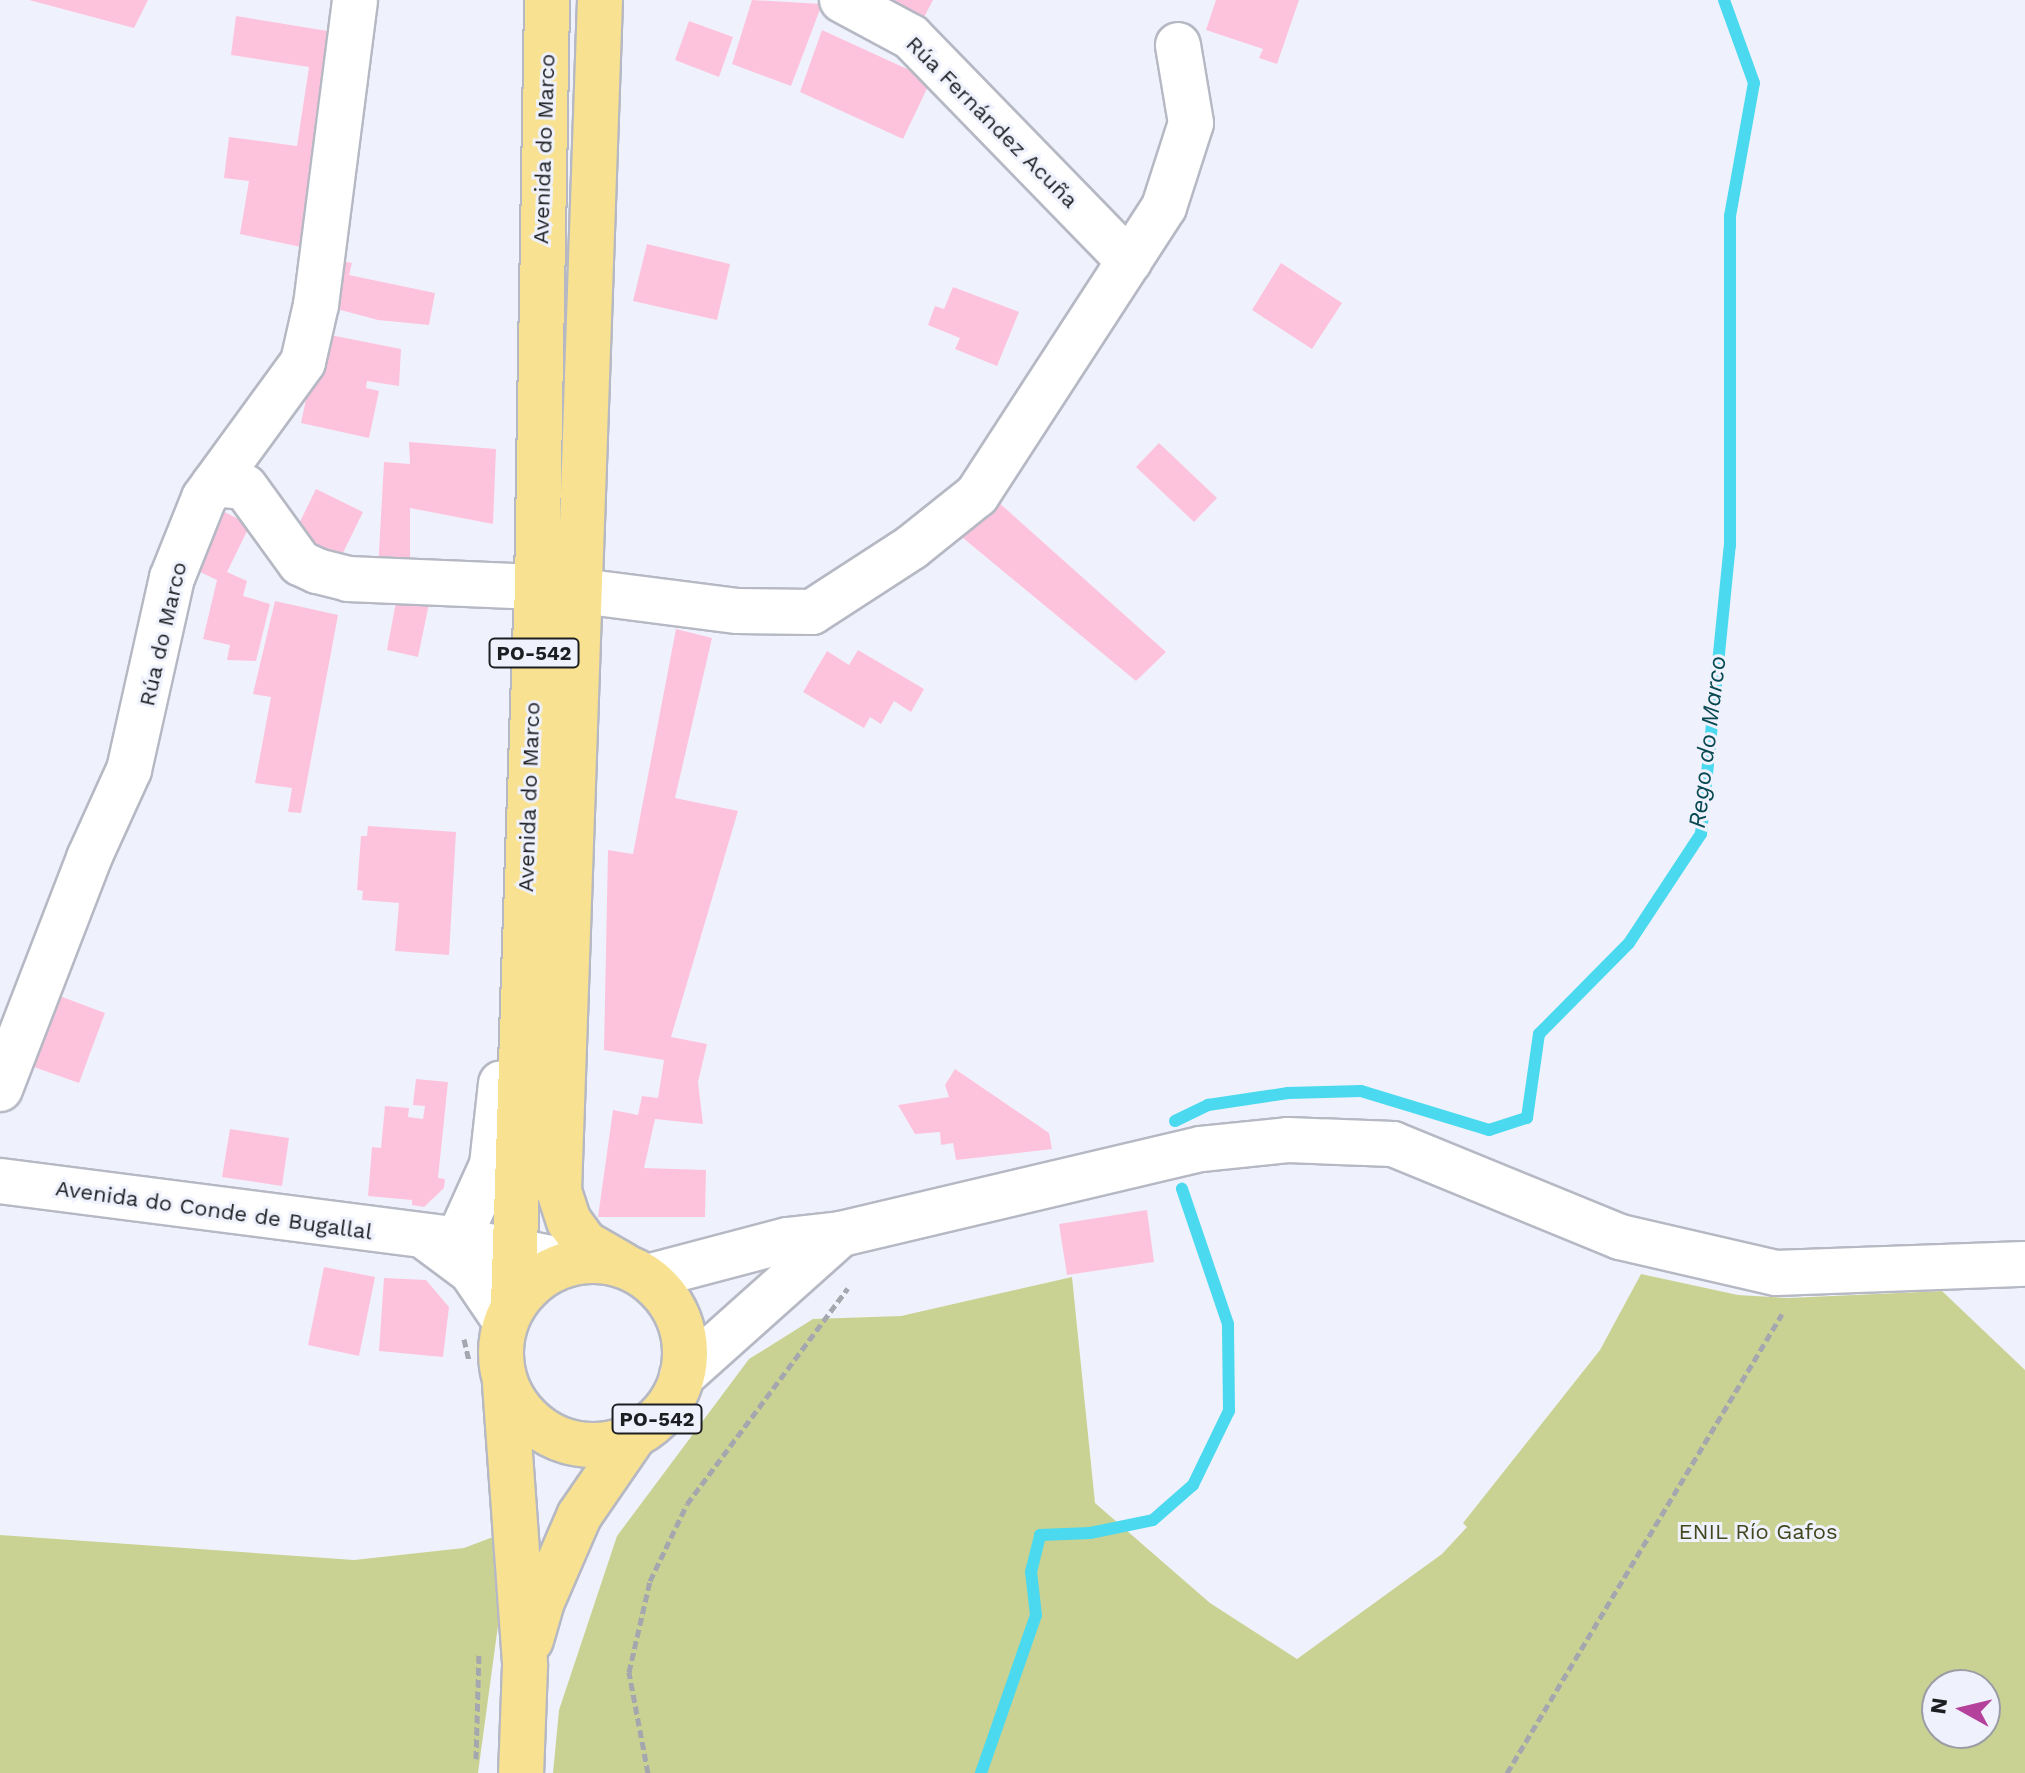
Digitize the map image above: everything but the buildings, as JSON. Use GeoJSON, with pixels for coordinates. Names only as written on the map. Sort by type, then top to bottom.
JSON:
{"type":"FeatureCollection","features":[{"type":"Feature","properties":{"kind":"main road","name":"Avenida do Marco"},"geometry":{"type":"LineString","coordinates":[[509,1313],[516,1251],[528,588],[539,334],[547,0]]}},
{"type":"Feature","properties":{"kind":"main road","name":"Avenida do Marco"},"geometry":{"type":"LineString","coordinates":[[600,0],[559,1191],[569,1221],[585,1243],[635,1271]]}},
{"type":"Feature","properties":{"kind":"main road"},"geometry":{"type":"LineString","coordinates":[[509,1313],[548,1271],[571,1262],[635,1271]]}},
{"type":"Feature","properties":{"kind":"main road","name":"PO-542"},"geometry":{"type":"LineString","coordinates":[[509,1313],[500,1352],[487,1374],[517,1406],[558,1439],[583,1445],[634,1436],[656,1421],[682,1376],[685,1348],[680,1321],[635,1271]]}},
{"type":"Feature","properties":{"kind":"main road"},"geometry":{"type":"LineString","coordinates":[[487,1374],[525,1666],[521,1773]]}},
{"type":"Feature","properties":{"kind":"main road"},"geometry":{"type":"LineString","coordinates":[[525,1666],[541,1604],[573,1530],[634,1436]]}},
{"type":"Feature","properties":{"kind":"street","name":"Rúa do Marco"},"geometry":{"type":"LineString","coordinates":[[0,1089],[89,858],[129,770],[172,578],[214,484],[303,362],[316,305],[355,0]]}},
{"type":"Feature","properties":{"kind":"street","name":"Rúa Fernández Acuña"},"geometry":{"type":"LineString","coordinates":[[842,0],[911,37],[1129,261]]}},
{"type":"Feature","properties":{"kind":"street"},"geometry":{"type":"LineString","coordinates":[[581,591],[738,611],[812,612],[912,547],[977,495],[1164,207],[1191,123],[1178,45]]}},
{"type":"Feature","properties":{"kind":"street"},"geometry":{"type":"LineString","coordinates":[[214,484],[245,487],[300,563],[317,571],[348,579],[528,588],[498,1137],[484,1193],[443,1240]]}},
{"type":"Feature","properties":{"kind":"street"},"geometry":{"type":"LineString","coordinates":[[635,1271],[787,1240],[841,1234],[1201,1149],[1288,1140],[1393,1144],[1620,1237],[1776,1273],[2025,1264]]}},
{"type":"Feature","properties":{"kind":"street","name":"Avenida do Conde de Bugallal"},"geometry":{"type":"LineString","coordinates":[[0,1181],[443,1240],[571,1262]]}},
{"type":"Feature","properties":{"kind":"street"},"geometry":{"type":"LineString","coordinates":[[682,1376],[841,1234]]}},
{"type":"Feature","properties":{"kind":"street","name":"Avenida do Conde de Bugallal"},"geometry":{"type":"LineString","coordinates":[[443,1240],[509,1313]]}},
{"type":"Feature","properties":{"kind":"path"},"geometry":{"type":"LineString","coordinates":[[1507,1773],[1783,1317],[1776,1273]]}},
{"type":"Feature","properties":{"kind":"path"},"geometry":{"type":"LineString","coordinates":[[648,1773],[629,1672],[650,1581],[687,1504],[858,1275]]}},
{"type":"Feature","properties":{"kind":"path"},"geometry":{"type":"LineString","coordinates":[[462,1328],[487,1374]]}},
{"type":"Feature","properties":{"kind":"green space","name":"ENIL Río Gafos"},"geometry":{"type":"Polygon","coordinates":[[[1641,1274],[1738,1295],[1788,1298],[1942,1291],[2025,1370],[2025,1773],[553,1773],[559,1710],[617,1536],[749,1359],[813,1319],[901,1316],[1072,1277],[1095,1503],[1210,1603],[1297,1659],[1442,1554],[1467,1527],[1463,1523],[1600,1350],[1641,1274]]]}},
{"type":"Feature","properties":{"kind":"green space"},"geometry":{"type":"Polygon","coordinates":[[[511,1530],[478,1773],[0,1773],[0,1535],[354,1560],[464,1548],[511,1530]]]}},
{"type":"Feature","properties":{"kind":"waterway","name":"Rego do Marco"},"geometry":{"type":"LineString","coordinates":[[1175,1121],[1208,1105],[1288,1093],[1361,1091],[1489,1130],[1527,1118],[1539,1034],[1629,943],[1701,834],[1730,546],[1730,216],[1754,83],[1724,0]]}},
{"type":"Feature","properties":{"kind":"waterway","name":"Rego do Marco"},"geometry":{"type":"LineString","coordinates":[[981,1773],[1036,1615],[1031,1572],[1040,1535],[1090,1533],[1153,1520],[1193,1485],[1229,1411],[1228,1324],[1182,1189]]}}]}
